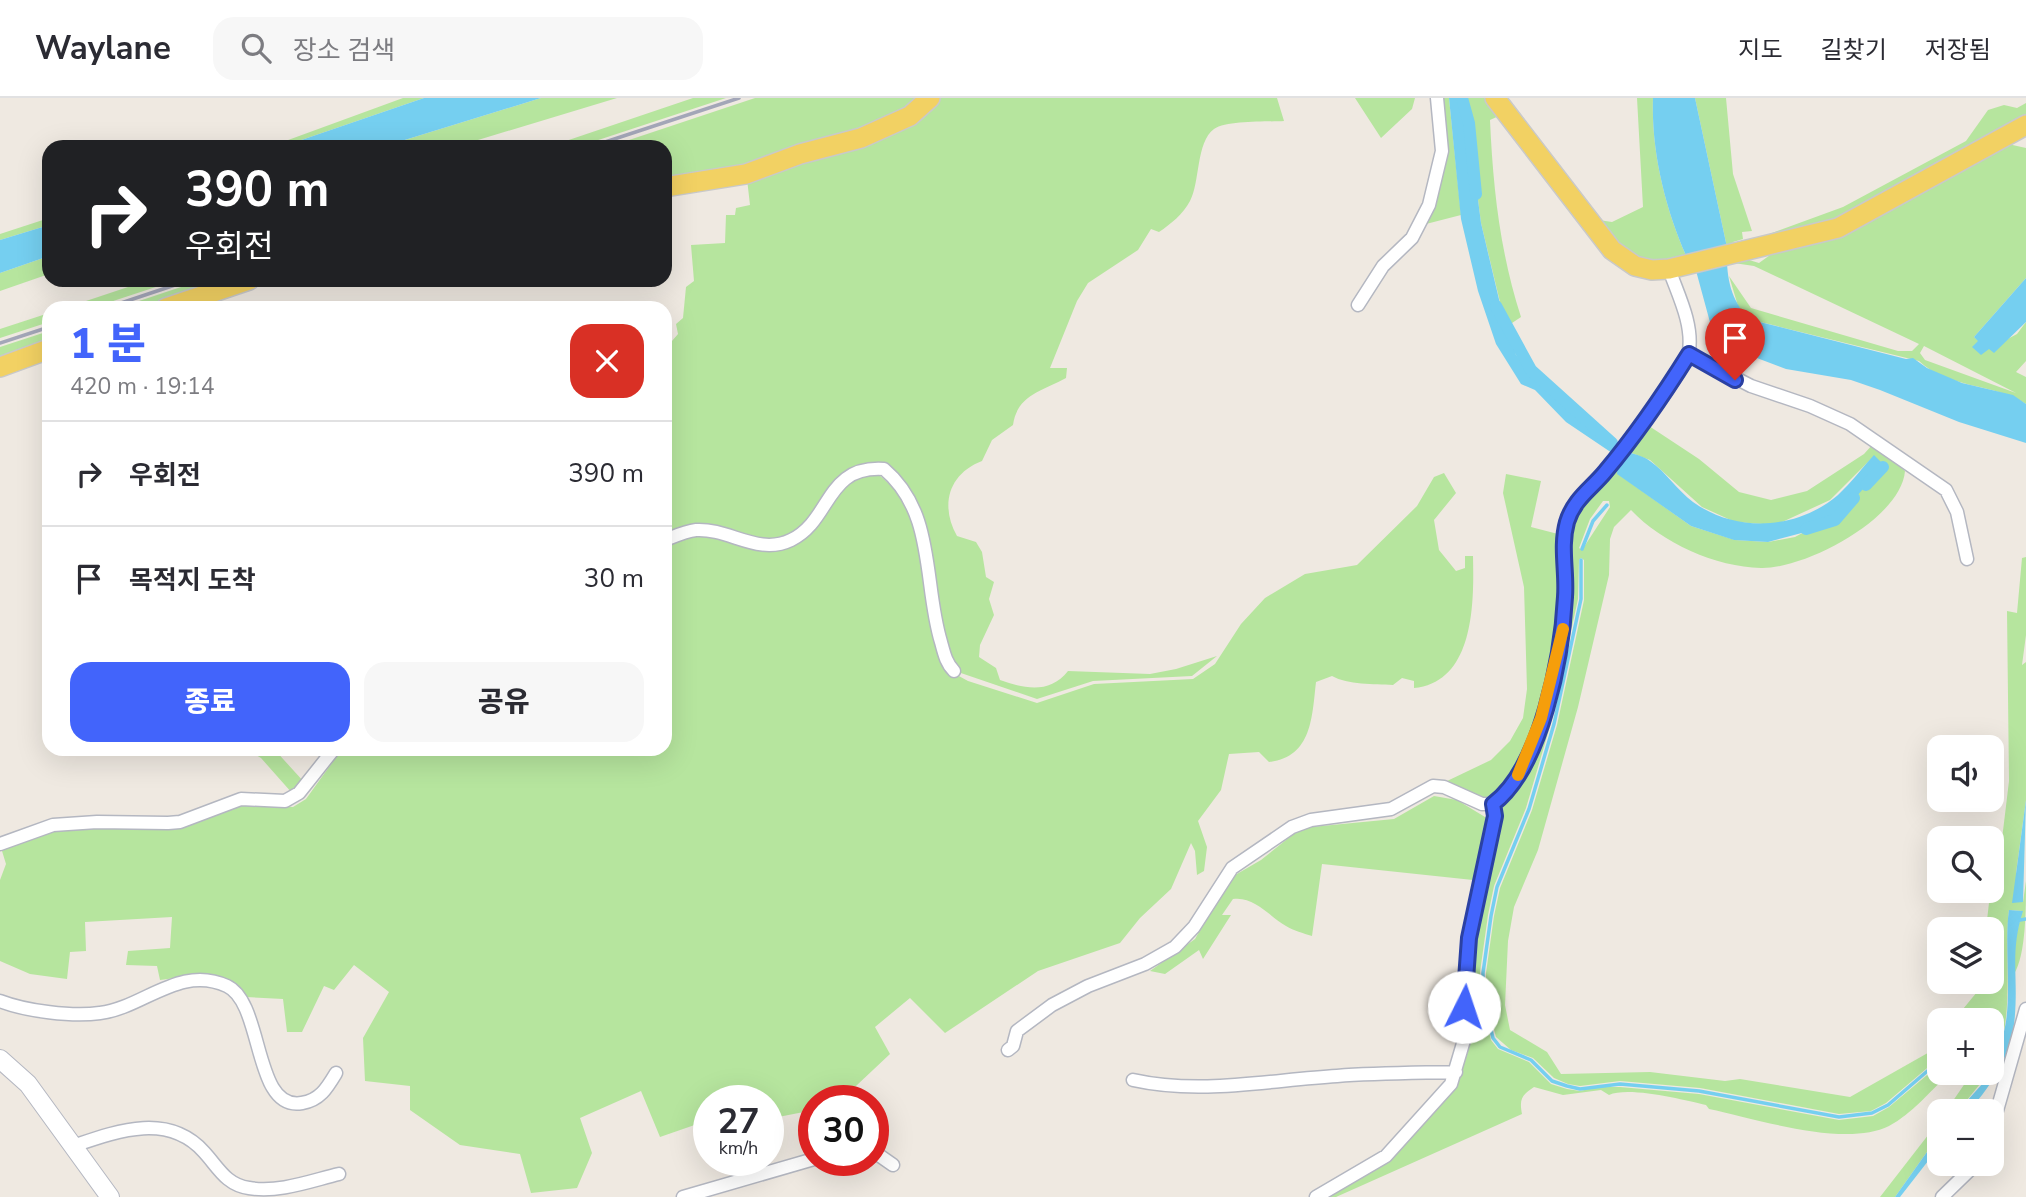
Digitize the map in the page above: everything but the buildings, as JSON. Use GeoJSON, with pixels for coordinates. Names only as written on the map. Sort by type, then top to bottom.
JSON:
{"type":"FeatureCollection","features":[{"type":"Feature","properties":{"kind":"main road"},"geometry":{"type":"LineString","coordinates":[[672,186],[746,174],[800,154],[860,138],[910,116],[930,98]]}},
{"type":"Feature","properties":{"kind":"main road"},"geometry":{"type":"LineString","coordinates":[[1495,98],[1612,250],[1635,266],[1652,270],[1678,267],[1810,237],[1838,228],[2023,131]]}},
{"type":"Feature","properties":{"kind":"main road"},"geometry":{"type":"LineString","coordinates":[[186,301],[228,287]]}},
{"type":"Feature","properties":{"kind":"main road"},"geometry":{"type":"LineString","coordinates":[[0,367],[42,352]]}},
{"type":"Feature","properties":{"kind":"street"},"geometry":{"type":"LineString","coordinates":[[1358,305],[1383,266],[1412,237],[1429,205],[1443,150],[1437,98]]}},
{"type":"Feature","properties":{"kind":"street"},"geometry":{"type":"LineString","coordinates":[[1008,1050],[1013,1046],[1017,1031],[1052,1005],[1088,986],[1146,964],[1175,947],[1194,927],[1232,868],[1292,827],[1311,820],[1391,809],[1433,786],[1444,787],[1482,804],[1493,804],[1513,782],[1528,756],[1557,662],[1563,626],[1564,542],[1568,520],[1577,501],[1612,462],[1689,354],[1678,267]]}},
{"type":"Feature","properties":{"kind":"street"},"geometry":{"type":"LineString","coordinates":[[1689,354],[1751,386],[1810,406],[1850,424],[1946,490],[1953,501],[1967,559]]}},
{"type":"Feature","properties":{"kind":"street"},"geometry":{"type":"LineString","coordinates":[[672,538],[696,530],[767,545],[787,542],[808,528],[841,482],[859,471],[884,469],[902,488],[922,526],[934,620],[945,658],[954,671]]}},
{"type":"Feature","properties":{"kind":"street"},"geometry":{"type":"LineString","coordinates":[[0,844],[53,825],[180,822],[241,799],[285,801],[299,793],[328,756]]}},
{"type":"Feature","properties":{"kind":"street"},"geometry":{"type":"LineString","coordinates":[[1316,1197],[1386,1156],[1448,1090],[1467,1030],[1464,1007],[1469,938],[1495,816],[1493,804]]}},
{"type":"Feature","properties":{"kind":"street"},"geometry":{"type":"LineString","coordinates":[[0,1001],[29,1010],[99,1013],[127,1005],[159,988],[187,982],[212,981],[228,986],[244,1004],[269,1082],[286,1102],[295,1104],[317,1098],[336,1073]]}},
{"type":"Feature","properties":{"kind":"street"},"geometry":{"type":"LineString","coordinates":[[2000,1099],[2026,1009]]}},
{"type":"Feature","properties":{"kind":"street"},"geometry":{"type":"LineString","coordinates":[[0,1059],[28,1084],[110,1197]]}},
{"type":"Feature","properties":{"kind":"street"},"geometry":{"type":"LineString","coordinates":[[1133,1080],[1168,1086],[1213,1086],[1339,1076],[1455,1072]]}},
{"type":"Feature","properties":{"kind":"street"},"geometry":{"type":"LineString","coordinates":[[73,1146],[124,1129],[156,1127],[185,1135],[204,1152],[222,1176],[246,1188],[277,1189],[340,1174]]}},
{"type":"Feature","properties":{"kind":"street"},"geometry":{"type":"LineString","coordinates":[[889,1162],[893,1165]]}},
{"type":"Feature","properties":{"kind":"street"},"geometry":{"type":"LineString","coordinates":[[683,1197],[798,1164]]}},
{"type":"Feature","properties":{"kind":"street"},"geometry":{"type":"LineString","coordinates":[[1942,1197],[1964,1176]]}},
{"type":"Feature","properties":{"kind":"green space"},"geometry":{"type":"Polygon","coordinates":[[[403,98],[424,98],[301,140],[288,140],[403,98]]]}},
{"type":"Feature","properties":{"kind":"green space"},"geometry":{"type":"Polygon","coordinates":[[[541,98],[617,98],[478,140],[405,140],[541,98]]]}},
{"type":"Feature","properties":{"kind":"green space"},"geometry":{"type":"Polygon","coordinates":[[[693,98],[726,98],[598,140],[569,140],[693,98]]]}},
{"type":"Feature","properties":{"kind":"green space"},"geometry":{"type":"Polygon","coordinates":[[[755,98],[918,98],[897,115],[765,163],[672,180],[672,140],[629,140],[755,98]]]}},
{"type":"Feature","properties":{"kind":"green space"},"geometry":{"type":"Polygon","coordinates":[[[937,98],[1277,98],[1284,121],[1220,126],[1208,135],[1201,153],[1193,193],[1184,210],[1159,232],[1151,229],[1138,250],[1088,283],[1077,301],[1050,368],[1067,368],[1066,378],[1025,400],[1015,415],[1013,425],[992,440],[982,461],[961,474],[950,492],[948,503],[957,536],[976,542],[982,552],[986,577],[994,582],[989,599],[994,615],[980,645],[979,657],[996,668],[1000,680],[1037,688],[1053,683],[1068,671],[1150,674],[1217,656],[1192,676],[1093,681],[1037,699],[955,671],[950,665],[927,541],[894,476],[859,470],[814,519],[776,544],[723,533],[672,537],[672,341],[678,334],[676,324],[683,318],[686,287],[694,281],[691,245],[725,243],[726,215],[735,215],[736,208],[750,205],[747,179],[937,98]]]}},
{"type":"Feature","properties":{"kind":"green space"},"geometry":{"type":"Polygon","coordinates":[[[1355,98],[1415,98],[1412,109],[1381,138],[1355,98]]]}},
{"type":"Feature","properties":{"kind":"green space"},"geometry":{"type":"Polygon","coordinates":[[[1440,98],[1449,98],[1461,215],[1426,224],[1440,177],[1440,98]]]}},
{"type":"Feature","properties":{"kind":"green space"},"geometry":{"type":"Polygon","coordinates":[[[1465,98],[1488,98],[1501,115],[1490,120],[1493,170],[1503,244],[1521,317],[1506,327],[1481,223],[1465,98]]]}},
{"type":"Feature","properties":{"kind":"green space"},"geometry":{"type":"Polygon","coordinates":[[[1637,98],[1653,98],[1657,161],[1673,222],[1688,260],[1633,262],[1592,219],[1612,222],[1643,207],[1637,98]]]}},
{"type":"Feature","properties":{"kind":"green space"},"geometry":{"type":"Polygon","coordinates":[[[1695,98],[1726,98],[1733,174],[1752,231],[1742,232],[1743,239],[1733,242],[1728,252],[1695,98]]]}},
{"type":"Feature","properties":{"kind":"green space"},"geometry":{"type":"Polygon","coordinates":[[[2026,103],[2026,118],[1841,216],[1809,228],[1761,237],[1843,207],[1966,141],[1988,110],[2004,105],[2017,108],[2026,103]]]}},
{"type":"Feature","properties":{"kind":"green space"},"geometry":{"type":"Polygon","coordinates":[[[2008,144],[2026,148],[2026,278],[1974,337],[1989,349],[2017,334],[2026,322],[2026,361],[2016,372],[2026,377],[2026,404],[2000,392],[1943,377],[1919,361],[1752,320],[1738,306],[1729,276],[1751,308],[1898,351],[1912,351],[1919,344],[1754,266],[1727,262],[1739,257],[1759,263],[1777,250],[2008,144]],[[1924,346],[1920,353],[1925,360],[2016,393],[1924,346]]]}},
{"type":"Feature","properties":{"kind":"green space"},"geometry":{"type":"Polygon","coordinates":[[[42,220],[42,227],[0,240],[0,234],[42,220]]]}},
{"type":"Feature","properties":{"kind":"green space"},"geometry":{"type":"Polygon","coordinates":[[[42,258],[42,276],[0,291],[0,273],[42,258]]]}},
{"type":"Feature","properties":{"kind":"green space"},"geometry":{"type":"Polygon","coordinates":[[[128,287],[156,287],[113,301],[86,301],[128,287]]]}},
{"type":"Feature","properties":{"kind":"green space"},"geometry":{"type":"Polygon","coordinates":[[[181,287],[212,287],[170,301],[139,301],[181,287]]]}},
{"type":"Feature","properties":{"kind":"green space"},"geometry":{"type":"Polygon","coordinates":[[[42,315],[42,324],[0,338],[0,329],[42,315]]]}},
{"type":"Feature","properties":{"kind":"green space"},"geometry":{"type":"Polygon","coordinates":[[[42,333],[42,345],[0,360],[0,347],[42,333]]]}},
{"type":"Feature","properties":{"kind":"green space"},"geometry":{"type":"Polygon","coordinates":[[[1649,426],[1699,459],[1739,492],[1771,500],[1807,491],[1864,454],[1873,444],[1905,471],[1899,489],[1887,507],[1869,523],[1825,550],[1780,566],[1744,567],[1708,558],[1674,543],[1631,510],[1614,527],[1610,539],[1609,575],[1578,707],[1538,850],[1514,907],[1508,941],[1505,1005],[1510,1030],[1547,1052],[1561,1074],[1650,1072],[1725,1081],[1740,1079],[1850,1097],[1927,1053],[1927,1068],[1886,1103],[1871,1111],[1839,1114],[1700,1088],[1620,1081],[1580,1086],[1568,1084],[1554,1078],[1533,1058],[1511,1050],[1496,1037],[1486,999],[1486,973],[1494,916],[1500,888],[1532,810],[1557,725],[1584,600],[1584,560],[1581,558],[1578,599],[1551,723],[1526,808],[1494,886],[1488,915],[1480,972],[1481,999],[1491,1040],[1498,1049],[1529,1062],[1551,1084],[1567,1089],[1580,1091],[1597,1087],[1620,1087],[1699,1094],[1839,1120],[1873,1116],[1889,1107],[1927,1075],[1927,1085],[1937,1085],[1889,1126],[1871,1132],[1849,1134],[1775,1125],[1709,1109],[1706,1105],[1657,1095],[1630,1092],[1609,1095],[1601,1090],[1563,1095],[1534,1087],[1522,1098],[1522,1114],[1336,1197],[1322,1197],[1360,1175],[1451,1092],[1467,1007],[1473,938],[1499,816],[1559,663],[1567,554],[1575,511],[1618,462],[1618,474],[1691,526],[1735,540],[1768,542],[1795,537],[1839,513],[1849,505],[1880,462],[1874,456],[1830,500],[1780,523],[1763,524],[1735,522],[1702,507],[1650,460],[1626,451],[1649,426]],[[1603,501],[1590,519],[1579,548],[1582,550],[1610,507],[1609,501],[1603,501]]]}},
{"type":"Feature","properties":{"kind":"green space"},"geometry":{"type":"Polygon","coordinates":[[[1444,473],[1456,493],[1434,520],[1439,550],[1456,571],[1465,568],[1465,556],[1473,556],[1471,616],[1460,655],[1449,671],[1434,682],[1414,688],[1414,681],[1402,678],[1393,685],[1353,683],[1332,676],[1316,682],[1311,721],[1302,744],[1294,752],[1283,759],[1269,762],[1259,752],[1229,754],[1221,790],[1198,821],[1207,847],[1204,871],[1197,875],[1195,851],[1191,843],[1171,889],[1140,918],[1120,943],[1038,971],[945,1033],[910,998],[875,1027],[890,1054],[857,1085],[798,1085],[798,1113],[784,1116],[784,1085],[693,1085],[693,1126],[660,1137],[641,1091],[580,1118],[592,1153],[577,1188],[531,1193],[520,1154],[460,1145],[410,1110],[410,1086],[365,1081],[363,1038],[389,992],[354,965],[334,990],[324,986],[302,1032],[287,1032],[283,999],[246,997],[226,980],[198,975],[160,980],[157,966],[126,965],[128,951],[170,948],[172,917],[85,922],[86,951],[70,952],[67,979],[30,974],[0,961],[0,880],[6,864],[2,851],[24,839],[57,829],[167,828],[247,803],[293,807],[306,799],[337,756],[672,756],[672,541],[695,534],[787,546],[827,500],[852,482],[865,477],[879,475],[893,488],[912,517],[920,549],[929,619],[946,669],[968,681],[1037,703],[1094,684],[1193,679],[1215,664],[1241,624],[1265,598],[1305,574],[1357,565],[1417,506],[1434,477],[1444,473]]]}},
{"type":"Feature","properties":{"kind":"green space"},"geometry":{"type":"Polygon","coordinates":[[[1506,474],[1541,481],[1531,527],[1558,534],[1560,600],[1553,657],[1540,713],[1518,764],[1504,785],[1488,800],[1445,782],[1491,760],[1510,741],[1523,718],[1527,689],[1524,587],[1503,493],[1506,474]]]}},
{"type":"Feature","properties":{"kind":"green space"},"geometry":{"type":"Polygon","coordinates":[[[2026,557],[2026,635],[2022,665],[2026,662],[2026,800],[2016,873],[2023,902],[2026,881],[2021,955],[2014,974],[2014,945],[2022,911],[2009,910],[2004,1030],[2004,1008],[1964,1008],[1975,994],[2004,994],[2004,917],[1987,917],[1989,903],[2004,903],[2004,826],[2009,781],[2007,611],[2017,613],[2022,558],[2026,557]]]}},
{"type":"Feature","properties":{"kind":"green space"},"geometry":{"type":"Polygon","coordinates":[[[258,756],[280,756],[304,782],[292,793],[258,756]]]}},
{"type":"Feature","properties":{"kind":"green space"},"geometry":{"type":"Polygon","coordinates":[[[1434,796],[1457,800],[1490,820],[1473,880],[1322,864],[1312,936],[1289,928],[1255,904],[1233,899],[1222,915],[1231,915],[1203,959],[1199,950],[1165,974],[1150,971],[1195,939],[1230,878],[1261,860],[1301,828],[1394,819],[1434,796]]]}},
{"type":"Feature","properties":{"kind":"green space"},"geometry":{"type":"Polygon","coordinates":[[[1964,1085],[1979,1085],[1968,1099],[1954,1099],[1964,1085]]]}},
{"type":"Feature","properties":{"kind":"green space"},"geometry":{"type":"Polygon","coordinates":[[[1927,1136],[1927,1152],[1895,1197],[1880,1197],[1927,1136]]]}},
{"type":"Feature","properties":{"kind":"water"},"geometry":{"type":"Polygon","coordinates":[[[424,98],[541,98],[405,140],[301,140],[424,98]]]}},
{"type":"Feature","properties":{"kind":"water"},"geometry":{"type":"Polygon","coordinates":[[[1449,98],[1465,98],[1481,223],[1502,312],[1516,355],[1542,385],[1619,446],[1612,453],[1566,422],[1535,390],[1521,384],[1496,344],[1478,291],[1461,219],[1449,98]]]}},
{"type":"Feature","properties":{"kind":"water"},"geometry":{"type":"Polygon","coordinates":[[[1653,98],[1695,98],[1728,252],[1688,260],[1673,222],[1657,161],[1653,98]]]}},
{"type":"Feature","properties":{"kind":"water"},"geometry":{"type":"Polygon","coordinates":[[[42,227],[42,258],[0,273],[0,240],[42,227]]]}},
{"type":"Feature","properties":{"kind":"water"},"geometry":{"type":"Polygon","coordinates":[[[1727,259],[1732,292],[1740,308],[1752,320],[1906,359],[1913,358],[1927,368],[1962,383],[2013,395],[2026,404],[2026,443],[1959,422],[1851,380],[1786,369],[1720,344],[1714,337],[1695,267],[1727,259]]]}},
{"type":"Feature","properties":{"kind":"water"},"geometry":{"type":"Polygon","coordinates":[[[2026,278],[2026,322],[1994,353],[1989,349],[1981,355],[1972,347],[1978,341],[1974,337],[2026,278]]]}},
{"type":"Feature","properties":{"kind":"water"},"geometry":{"type":"Polygon","coordinates":[[[1626,451],[1650,461],[1693,502],[1728,519],[1747,523],[1785,521],[1822,507],[1838,495],[1874,455],[1881,462],[1874,470],[1877,473],[1849,505],[1813,530],[1768,542],[1734,540],[1691,526],[1617,474],[1618,462],[1626,451]]]}},
{"type":"Feature","properties":{"kind":"water"},"geometry":{"type":"Polygon","coordinates":[[[2026,800],[2023,902],[2012,903],[2026,800]]]}},
{"type":"Feature","properties":{"kind":"water"},"geometry":{"type":"Polygon","coordinates":[[[2009,910],[2023,911],[2015,962],[2015,1014],[2004,1059],[2008,1000],[2009,910]]]}},
{"type":"Feature","properties":{"kind":"water"},"geometry":{"type":"Polygon","coordinates":[[[1981,1085],[1989,1085],[1978,1099],[1969,1099],[1981,1085]]]}},
{"type":"Feature","properties":{"kind":"water"},"geometry":{"type":"Polygon","coordinates":[[[1927,1152],[1927,1162],[1900,1197],[1895,1197],[1927,1152]]]}},
{"type":"Feature","properties":{"kind":"waterway"},"geometry":{"type":"LineString","coordinates":[[1462,98],[1469,123],[1476,194]]}},
{"type":"Feature","properties":{"kind":"waterway"},"geometry":{"type":"LineString","coordinates":[[1496,306],[1531,370],[1612,443]]}},
{"type":"Feature","properties":{"kind":"waterway"},"geometry":{"type":"LineString","coordinates":[[1866,485],[1883,467]]}},
{"type":"Feature","properties":{"kind":"waterway"},"geometry":{"type":"LineString","coordinates":[[1806,529],[1835,520],[1854,498]]}},
{"type":"Feature","properties":{"kind":"waterway"},"geometry":{"type":"LineString","coordinates":[[1582,549],[1593,521],[1607,505]]}},
{"type":"Feature","properties":{"kind":"waterway"},"geometry":{"type":"LineString","coordinates":[[1581,560],[1581,599],[1554,724],[1529,809],[1497,887],[1491,916],[1483,973],[1483,999],[1493,1038],[1500,1047],[1531,1060],[1552,1081],[1580,1089],[1620,1084],[1699,1091],[1839,1117],[1872,1113],[1888,1105],[1927,1071]]}},
{"type":"Feature","properties":{"kind":"waterway"},"geometry":{"type":"LineString","coordinates":[[2020,920],[2026,919]]}},
{"type":"Feature","properties":{"kind":"railway"},"geometry":{"type":"LineString","coordinates":[[611,140],[739,98]]}},
{"type":"Feature","properties":{"kind":"railway"},"geometry":{"type":"LineString","coordinates":[[127,301],[169,287]]}},
{"type":"Feature","properties":{"kind":"railway"},"geometry":{"type":"LineString","coordinates":[[0,343],[42,329]]}},
{"type":"Feature","properties":{"kind":"slow traffic"},"geometry":{"type":"LineString","coordinates":[[1518,775],[1528,756],[1541,718],[1563,629]]}},
{"type":"Feature","properties":{"kind":"route"},"geometry":{"type":"LineString","coordinates":[[1464,1007],[1469,938],[1495,816],[1493,804],[1506,792],[1528,756],[1557,662],[1566,593],[1564,542],[1572,510],[1649,414],[1689,354],[1735,380]]}}]}
